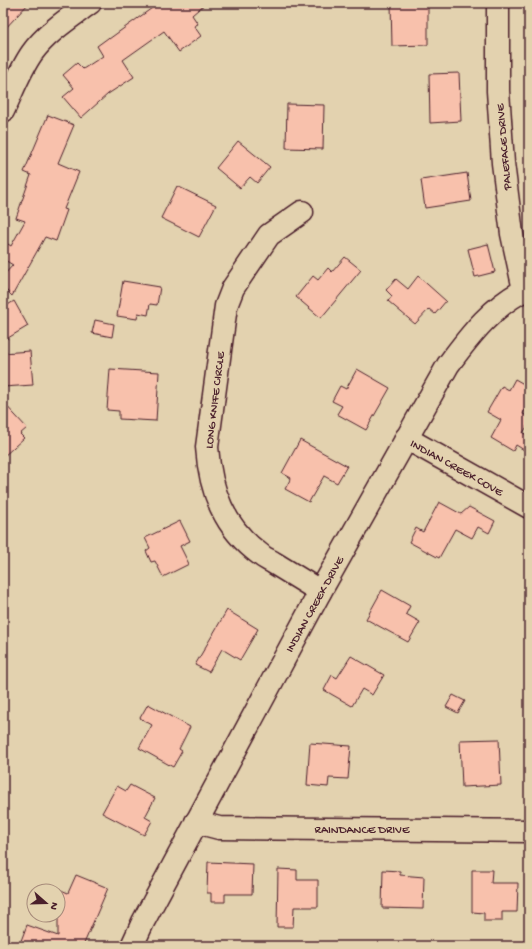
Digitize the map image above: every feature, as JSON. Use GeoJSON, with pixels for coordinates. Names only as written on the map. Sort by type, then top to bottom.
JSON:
{"type":"FeatureCollection","features":[{"type":"Feature","properties":{"kind":"street"},"geometry":{"type":"LineString","coordinates":[[3,111],[17,80],[32,53],[56,28],[90,3]]}},
{"type":"Feature","properties":{"kind":"street","name":"PALEFACE DRIVE"},"geometry":{"type":"LineString","coordinates":[[498,3],[498,91],[503,164],[512,234],[527,289]]}},
{"type":"Feature","properties":{"kind":"street","name":"LONG KNIFE CIRCLE"},"geometry":{"type":"LineString","coordinates":[[302,212],[269,235],[233,288],[226,306],[207,447],[208,468],[214,490],[226,519],[232,528],[246,544],[262,557],[320,592]]}},
{"type":"Feature","properties":{"kind":"street","name":"INDIAN CREEK DRIVE"},"geometry":{"type":"LineString","coordinates":[[132,946],[143,922],[196,822],[320,592],[448,364],[473,332],[498,308],[527,289]]}},
{"type":"Feature","properties":{"kind":"street","name":"INDIAN CREEK COVE"},"geometry":{"type":"LineString","coordinates":[[406,438],[529,507]]}},
{"type":"Feature","properties":{"kind":"street","name":"RAINDANCE DRIVE"},"geometry":{"type":"LineString","coordinates":[[196,822],[219,828],[529,831]]}},
{"type":"Feature","properties":{"kind":"building"},"geometry":{"type":"Polygon","coordinates":[[[3,3],[29,3],[3,31],[3,3]]]}},
{"type":"Feature","properties":{"kind":"building"},"geometry":{"type":"Polygon","coordinates":[[[159,3],[206,3],[192,15],[198,24],[194,26],[201,36],[179,52],[164,31],[123,60],[134,77],[108,94],[81,118],[63,97],[74,88],[63,75],[77,63],[83,69],[103,56],[97,46],[159,3]]]}},
{"type":"Feature","properties":{"kind":"building"},"geometry":{"type":"Polygon","coordinates":[[[391,3],[428,3],[428,45],[392,46],[391,3]]]}},
{"type":"Feature","properties":{"kind":"building"},"geometry":{"type":"Polygon","coordinates":[[[459,73],[461,121],[430,123],[429,74],[459,73]]]}},
{"type":"Feature","properties":{"kind":"building"},"geometry":{"type":"Polygon","coordinates":[[[287,104],[324,105],[323,149],[286,148],[287,104]]]}},
{"type":"Feature","properties":{"kind":"building"},"geometry":{"type":"Polygon","coordinates":[[[48,115],[74,125],[58,163],[79,172],[64,209],[67,210],[56,241],[45,237],[12,296],[3,287],[3,276],[13,265],[3,259],[3,241],[11,246],[25,221],[16,218],[31,175],[24,172],[48,115]]]}},
{"type":"Feature","properties":{"kind":"building"},"geometry":{"type":"Polygon","coordinates":[[[238,141],[270,167],[257,183],[250,177],[240,188],[216,168],[238,141]]]}},
{"type":"Feature","properties":{"kind":"building"},"geometry":{"type":"Polygon","coordinates":[[[467,173],[471,201],[425,208],[421,180],[467,173]]]}},
{"type":"Feature","properties":{"kind":"building"},"geometry":{"type":"Polygon","coordinates":[[[177,186],[216,205],[199,237],[161,218],[177,186]]]}},
{"type":"Feature","properties":{"kind":"building"},"geometry":{"type":"Polygon","coordinates":[[[488,244],[495,272],[475,277],[468,249],[488,244]]]}},
{"type":"Feature","properties":{"kind":"building"},"geometry":{"type":"Polygon","coordinates":[[[345,257],[361,270],[321,318],[296,297],[313,276],[318,280],[328,268],[332,272],[345,257]]]}},
{"type":"Feature","properties":{"kind":"building"},"geometry":{"type":"Polygon","coordinates":[[[418,276],[446,301],[435,314],[429,309],[415,324],[388,301],[392,296],[386,290],[396,279],[408,289],[418,276]]]}},
{"type":"Feature","properties":{"kind":"building"},"geometry":{"type":"Polygon","coordinates":[[[123,281],[160,287],[157,305],[150,304],[148,315],[138,313],[137,319],[117,316],[123,281]]]}},
{"type":"Feature","properties":{"kind":"building"},"geometry":{"type":"Polygon","coordinates":[[[14,301],[28,326],[3,341],[3,308],[14,301]]]}},
{"type":"Feature","properties":{"kind":"building"},"geometry":{"type":"Polygon","coordinates":[[[95,320],[114,324],[112,337],[92,333],[95,320]]]}},
{"type":"Feature","properties":{"kind":"building"},"geometry":{"type":"Polygon","coordinates":[[[30,351],[33,385],[3,387],[3,353],[30,351]]]}},
{"type":"Feature","properties":{"kind":"building"},"geometry":{"type":"Polygon","coordinates":[[[110,369],[159,372],[156,421],[119,419],[119,411],[107,410],[110,369]]]}},
{"type":"Feature","properties":{"kind":"building"},"geometry":{"type":"Polygon","coordinates":[[[357,369],[390,388],[366,430],[337,414],[342,406],[332,401],[340,386],[346,389],[357,369]]]}},
{"type":"Feature","properties":{"kind":"building"},"geometry":{"type":"Polygon","coordinates":[[[515,379],[529,387],[529,402],[523,414],[529,417],[529,423],[523,433],[529,436],[529,453],[516,445],[513,451],[491,438],[501,420],[487,412],[502,386],[509,390],[515,379]]]}},
{"type":"Feature","properties":{"kind":"building"},"geometry":{"type":"Polygon","coordinates":[[[3,402],[27,428],[20,434],[24,438],[3,457],[3,402]]]}},
{"type":"Feature","properties":{"kind":"building"},"geometry":{"type":"Polygon","coordinates":[[[300,440],[347,466],[337,483],[324,476],[309,502],[285,489],[291,478],[282,473],[300,440]]]}},
{"type":"Feature","properties":{"kind":"building"},"geometry":{"type":"Polygon","coordinates":[[[439,502],[461,514],[469,507],[495,521],[489,533],[478,527],[472,538],[455,529],[439,558],[409,542],[416,528],[423,532],[439,502]]]}},
{"type":"Feature","properties":{"kind":"building"},"geometry":{"type":"Polygon","coordinates":[[[180,521],[190,541],[180,546],[189,564],[163,577],[155,561],[151,562],[146,551],[150,548],[145,538],[180,521]]]}},
{"type":"Feature","properties":{"kind":"building"},"geometry":{"type":"Polygon","coordinates":[[[382,590],[410,606],[406,614],[420,622],[408,642],[366,619],[382,590]]]}},
{"type":"Feature","properties":{"kind":"building"},"geometry":{"type":"Polygon","coordinates":[[[227,610],[258,629],[240,660],[222,649],[209,672],[195,665],[227,610]]]}},
{"type":"Feature","properties":{"kind":"building"},"geometry":{"type":"Polygon","coordinates":[[[351,656],[384,675],[372,695],[362,689],[352,706],[324,690],[332,675],[337,678],[351,656]]]}},
{"type":"Feature","properties":{"kind":"building"},"geometry":{"type":"Polygon","coordinates":[[[453,695],[465,701],[458,713],[446,707],[453,695]]]}},
{"type":"Feature","properties":{"kind":"building"},"geometry":{"type":"Polygon","coordinates":[[[148,704],[190,727],[179,749],[182,751],[173,767],[139,748],[152,725],[140,718],[148,704]]]}},
{"type":"Feature","properties":{"kind":"building"},"geometry":{"type":"Polygon","coordinates":[[[499,739],[501,785],[462,787],[460,740],[499,739]]]}},
{"type":"Feature","properties":{"kind":"building"},"geometry":{"type":"Polygon","coordinates":[[[310,743],[351,746],[348,779],[329,778],[328,787],[307,785],[310,743]]]}},
{"type":"Feature","properties":{"kind":"building"},"geometry":{"type":"Polygon","coordinates":[[[130,785],[155,798],[145,817],[152,821],[144,835],[102,813],[117,786],[126,791],[130,785]]]}},
{"type":"Feature","properties":{"kind":"building"},"geometry":{"type":"Polygon","coordinates":[[[208,862],[253,864],[252,894],[225,894],[225,902],[211,902],[211,893],[207,893],[208,862]]]}},
{"type":"Feature","properties":{"kind":"building"},"geometry":{"type":"Polygon","coordinates":[[[278,869],[297,870],[297,880],[318,880],[318,907],[294,907],[293,927],[277,927],[278,869]]]}},
{"type":"Feature","properties":{"kind":"building"},"geometry":{"type":"Polygon","coordinates":[[[383,870],[400,871],[400,875],[424,877],[423,909],[382,908],[383,870]]]}},
{"type":"Feature","properties":{"kind":"building"},"geometry":{"type":"Polygon","coordinates":[[[472,870],[492,870],[491,883],[518,883],[517,912],[502,912],[502,921],[484,921],[484,913],[472,912],[472,870]]]}},
{"type":"Feature","properties":{"kind":"building"},"geometry":{"type":"Polygon","coordinates":[[[76,875],[108,888],[83,946],[19,946],[27,925],[58,936],[58,923],[66,923],[66,892],[68,893],[76,875]]]}}]}
